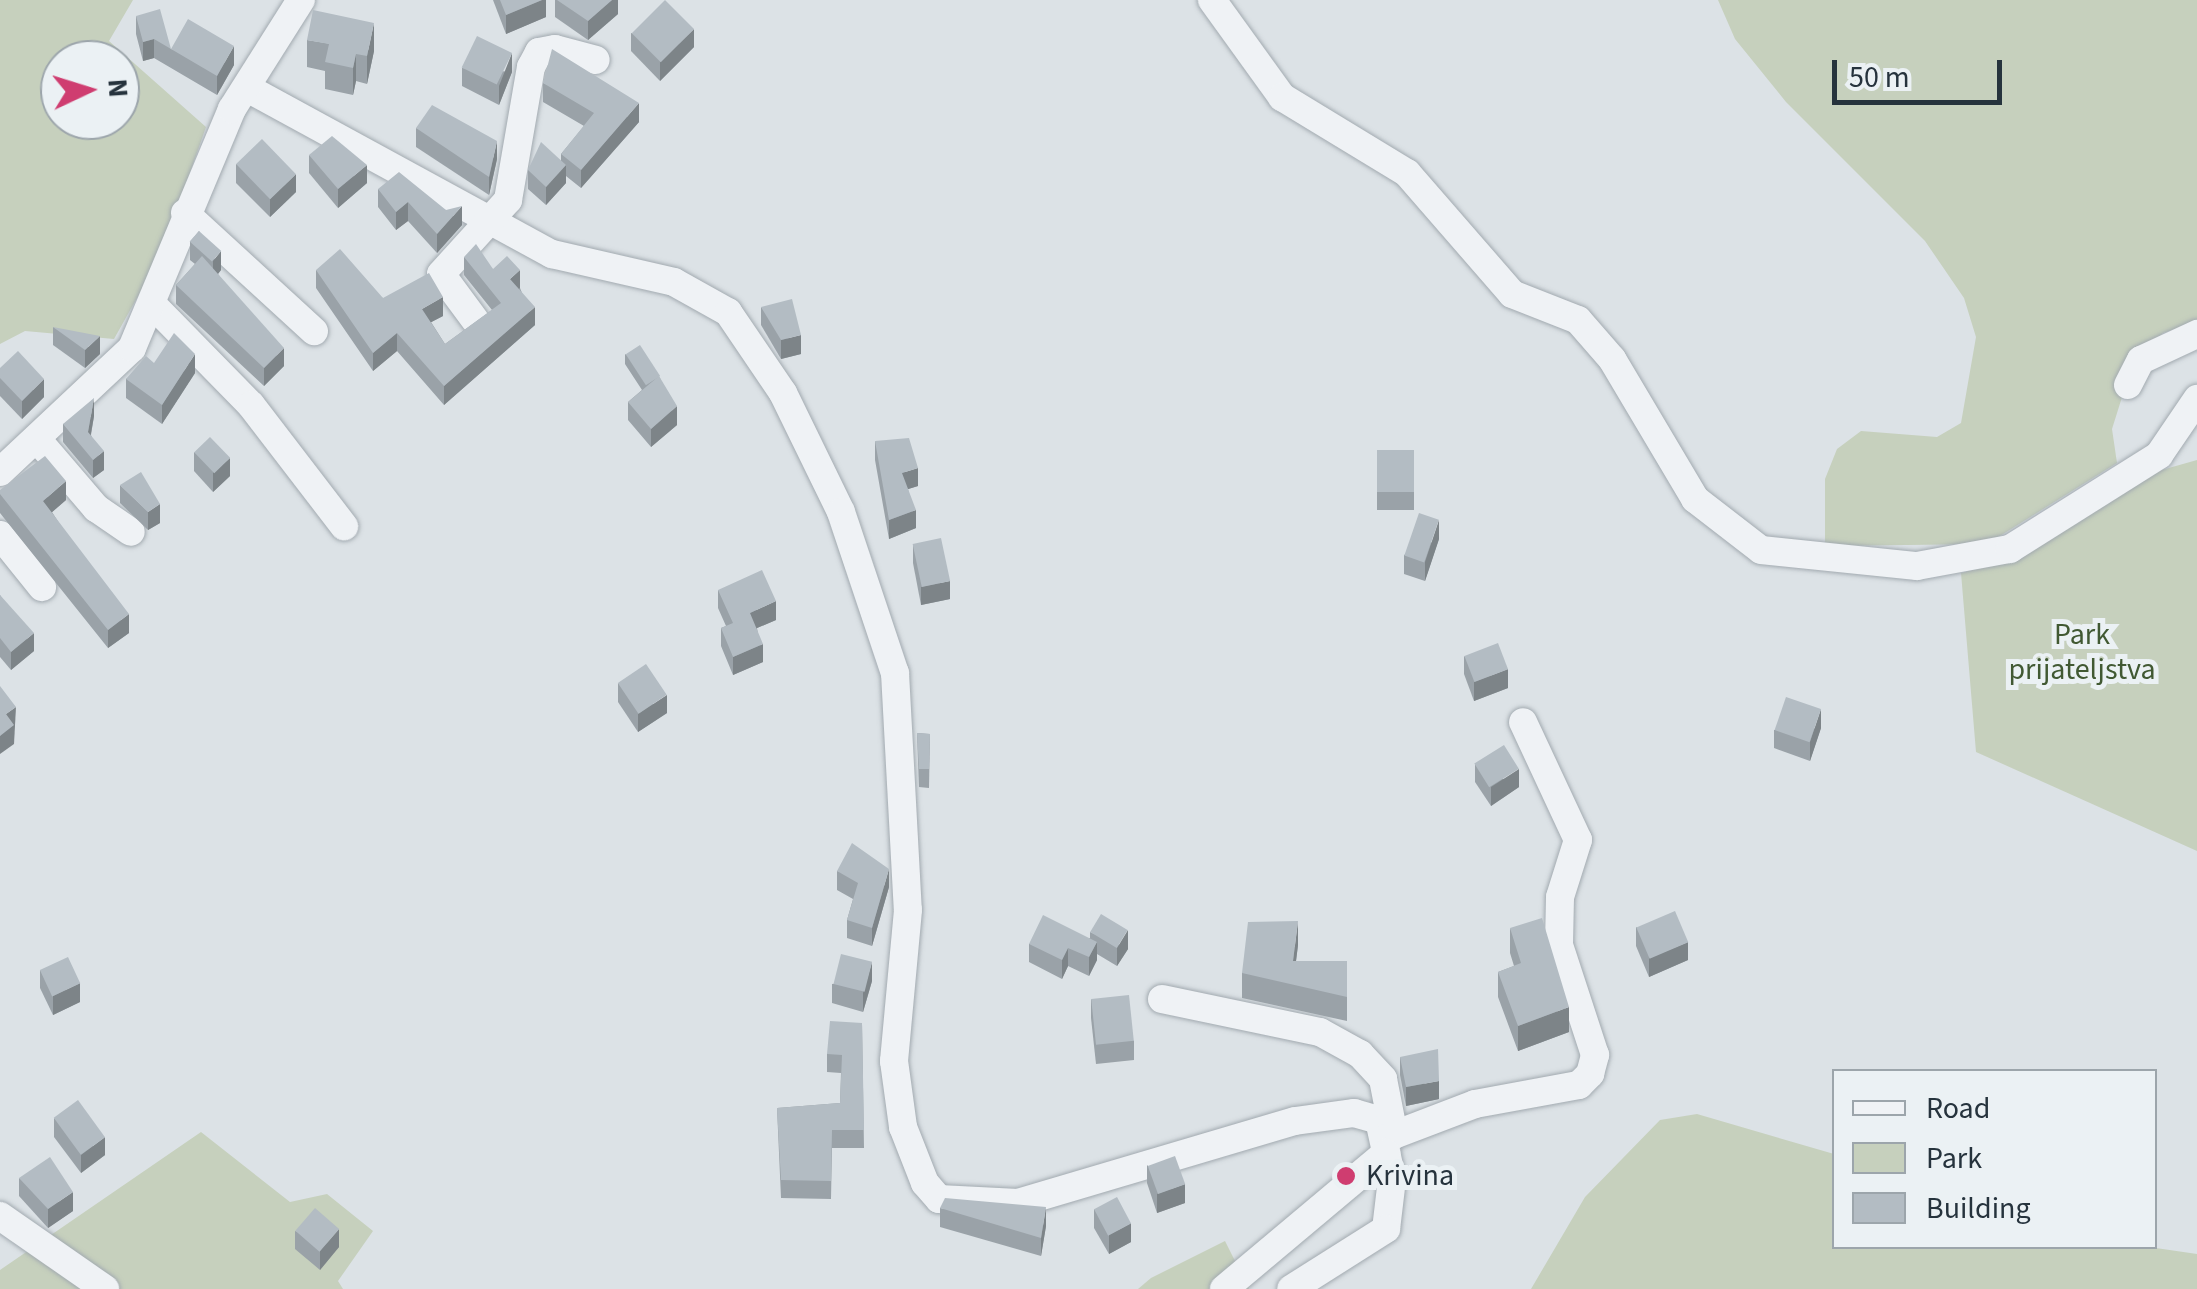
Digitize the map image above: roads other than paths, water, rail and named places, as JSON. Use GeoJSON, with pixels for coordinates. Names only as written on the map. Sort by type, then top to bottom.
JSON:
{"type":"FeatureCollection","features":[{"type":"Feature","properties":{"kind":"street"},"geometry":{"type":"LineString","coordinates":[[0,472],[118,368],[153,306],[185,213],[247,88],[301,0]]}},
{"type":"Feature","properties":{"kind":"street"},"geometry":{"type":"LineString","coordinates":[[1212,0],[1282,98],[1407,173],[1512,294],[1578,320],[1612,359],[1695,499],[1761,550],[1917,566],[2010,549],[2159,455],[2197,399]]}},
{"type":"Feature","properties":{"kind":"street"},"geometry":{"type":"LineString","coordinates":[[475,320],[441,274],[494,222],[518,162],[539,52],[596,60]]}},
{"type":"Feature","properties":{"kind":"street"},"geometry":{"type":"LineString","coordinates":[[247,88],[552,254],[707,294],[767,365],[841,512],[896,673],[908,910],[894,1061],[910,1156],[939,1199],[1056,1196],[1334,1114],[1379,1120],[1388,1142]]}},
{"type":"Feature","properties":{"kind":"street"},"geometry":{"type":"LineString","coordinates":[[185,213],[314,331]]}},
{"type":"Feature","properties":{"kind":"street"},"geometry":{"type":"LineString","coordinates":[[153,306],[252,405],[344,526]]}},
{"type":"Feature","properties":{"kind":"street"},"geometry":{"type":"LineString","coordinates":[[2128,385],[2141,360],[2197,334]]}},
{"type":"Feature","properties":{"kind":"street"},"geometry":{"type":"LineString","coordinates":[[37,438],[96,508],[131,532]]}},
{"type":"Feature","properties":{"kind":"street"},"geometry":{"type":"LineString","coordinates":[[0,535],[42,587]]}},
{"type":"Feature","properties":{"kind":"street"},"geometry":{"type":"LineString","coordinates":[[1224,1289],[1388,1142],[1475,1104],[1578,1085],[1590,1074],[1595,1055],[1558,945],[1560,897],[1578,840],[1523,722]]}},
{"type":"Feature","properties":{"kind":"street"},"geometry":{"type":"LineString","coordinates":[[1162,998],[1320,1032],[1360,1054],[1383,1080],[1388,1142],[1386,1229],[1291,1289]]}},
{"type":"Feature","properties":{"kind":"street"},"geometry":{"type":"LineString","coordinates":[[0,1216],[105,1289]]}},
{"type":"Feature","properties":{"kind":"place","name":"Krivina"},"geometry":{"type":"Point","coordinates":[1346,1176]}},
{"type":"Feature","properties":{"kind":"park label","name":"Park prijateljstva"},"geometry":{"type":"Point","coordinates":[2082,652]}}]}
